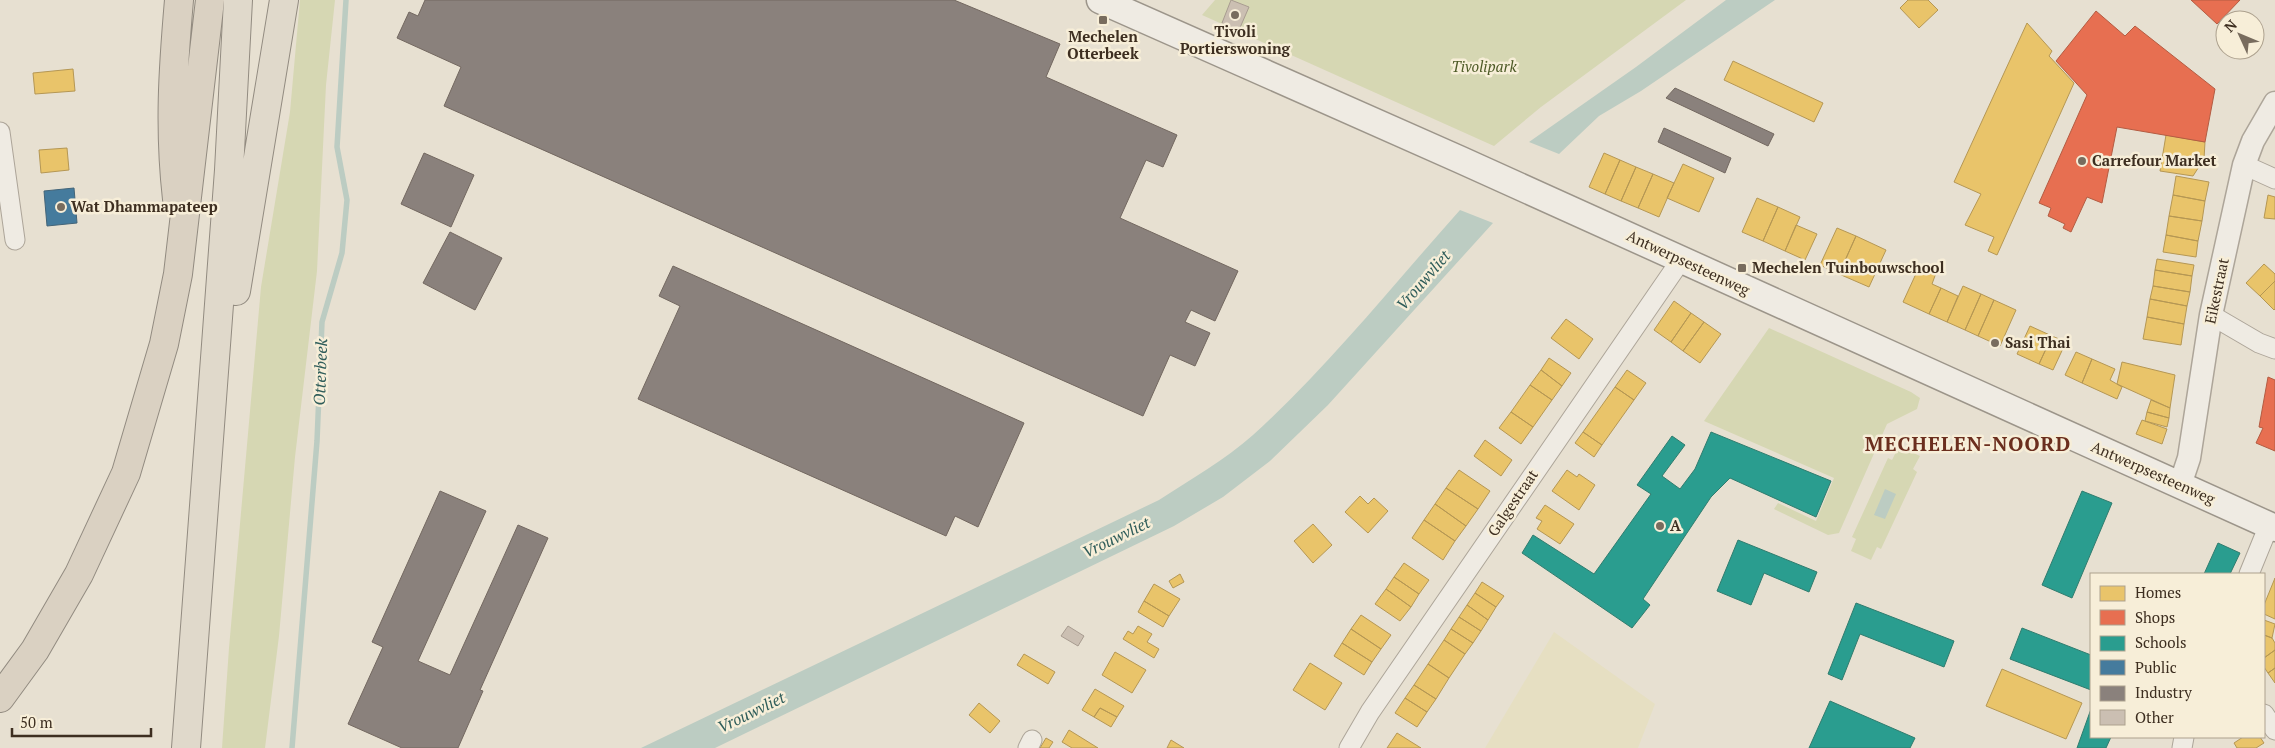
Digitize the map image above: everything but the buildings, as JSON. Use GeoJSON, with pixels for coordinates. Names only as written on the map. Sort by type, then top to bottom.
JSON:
{"type":"FeatureCollection","features":[{"type":"Feature","properties":{"kind":"highway"},"geometry":{"type":"LineString","coordinates":[[178,0],[171,96],[172,160],[182,248]]}},
{"type":"Feature","properties":{"kind":"highway"},"geometry":{"type":"LineString","coordinates":[[0,698],[35,650],[79,574],[126,473],[164,344],[182,248],[210,0]]}},
{"type":"Feature","properties":{"kind":"highway"},"geometry":{"type":"LineString","coordinates":[[186,748],[229,170],[238,0]]}},
{"type":"Feature","properties":{"kind":"highway"},"geometry":{"type":"LineString","coordinates":[[215,356],[234,304],[284,0]]}},
{"type":"Feature","properties":{"kind":"main road","name":"Antwerpsesteenweg"},"geometry":{"type":"LineString","coordinates":[[1100,0],[2272,526]]}},
{"type":"Feature","properties":{"kind":"street","name":"Eikestraat"},"geometry":{"type":"LineString","coordinates":[[2180,485],[2189,458],[2211,315],[2244,165],[2253,141],[2275,103]]}},
{"type":"Feature","properties":{"kind":"street"},"geometry":{"type":"LineString","coordinates":[[0,132],[15,240]]}},
{"type":"Feature","properties":{"kind":"street"},"geometry":{"type":"LineString","coordinates":[[2244,165],[2275,179]]}},
{"type":"Feature","properties":{"kind":"street","name":"Galgestraat"},"geometry":{"type":"LineString","coordinates":[[1349,748],[1370,712],[1681,260]]}},
{"type":"Feature","properties":{"kind":"street"},"geometry":{"type":"LineString","coordinates":[[2211,315],[2259,343],[2275,350]]}},
{"type":"Feature","properties":{"kind":"street"},"geometry":{"type":"LineString","coordinates":[[2249,573],[2272,526]]}},
{"type":"Feature","properties":{"kind":"street"},"geometry":{"type":"LineString","coordinates":[[2265,715],[2275,730]]}},
{"type":"Feature","properties":{"kind":"shaded area"},"geometry":{"type":"Polygon","coordinates":[[[1554,632],[1655,704],[1638,748],[1485,748],[1554,632]]]}},
{"type":"Feature","properties":{"kind":"green space"},"geometry":{"type":"Polygon","coordinates":[[[300,0],[335,0],[326,85],[317,271],[295,457],[279,636],[265,748],[222,748],[261,287],[290,112],[300,0]]]}},
{"type":"Feature","properties":{"kind":"green space","name":"Tivolipark"},"geometry":{"type":"Polygon","coordinates":[[[1215,0],[1686,0],[1541,107],[1494,146],[1202,15],[1215,0]]]}},
{"type":"Feature","properties":{"kind":"green space"},"geometry":{"type":"Polygon","coordinates":[[[1769,328],[1911,392],[1920,398],[1917,409],[1887,424],[1839,533],[1828,535],[1774,509],[1778,503],[1816,521],[1834,478],[1704,421],[1769,328]]]}},
{"type":"Feature","properties":{"kind":"green space"},"geometry":{"type":"Polygon","coordinates":[[[1899,446],[1920,456],[1913,469],[1917,472],[1881,549],[1877,547],[1871,560],[1851,551],[1856,539],[1852,537],[1888,458],[1892,460],[1899,446]]]}},
{"type":"Feature","properties":{"kind":"water"},"geometry":{"type":"Polygon","coordinates":[[[1726,0],[1775,0],[1641,91],[1599,116],[1559,154],[1529,142],[1636,67],[1726,0]]]}},
{"type":"Feature","properties":{"kind":"water","name":"Vrouwvliet"},"geometry":{"type":"Polygon","coordinates":[[[1460,210],[1493,223],[1328,405],[1270,461],[1223,497],[1174,526],[715,748],[641,748],[1159,500],[1207,469],[1231,453],[1281,409],[1334,354],[1460,210]]]}},
{"type":"Feature","properties":{"kind":"water"},"geometry":{"type":"Polygon","coordinates":[[[1885,489],[1896,494],[1885,519],[1874,515],[1885,489]]]}},
{"type":"Feature","properties":{"kind":"waterway","name":"Otterbeek"},"geometry":{"type":"LineString","coordinates":[[292,748],[317,441],[322,322],[342,253],[347,200],[337,147],[346,0]]}},
{"type":"Feature","properties":{"kind":"place","name":"Tivoli Portierswoning"},"geometry":{"type":"Point","coordinates":[1235,15]}},
{"type":"Feature","properties":{"kind":"place","name":"Mechelen Otterbeek"},"geometry":{"type":"Point","coordinates":[1103,20]}},
{"type":"Feature","properties":{"kind":"place","name":"Carrefour Market"},"geometry":{"type":"Point","coordinates":[2082,161]}},
{"type":"Feature","properties":{"kind":"place","name":"Wat Dhammapateep"},"geometry":{"type":"Point","coordinates":[61,207]}},
{"type":"Feature","properties":{"kind":"place","name":"Mechelen Tuinbouwschool"},"geometry":{"type":"Point","coordinates":[1742,268]}},
{"type":"Feature","properties":{"kind":"place","name":"Sasi Thai"},"geometry":{"type":"Point","coordinates":[1995,343]}},
{"type":"Feature","properties":{"kind":"place","name":"A"},"geometry":{"type":"Point","coordinates":[1660,526]}},
{"type":"Feature","properties":{"kind":"district","name":"MECHELEN-NOORD"},"geometry":{"type":"Point","coordinates":[1968,444]}}]}
